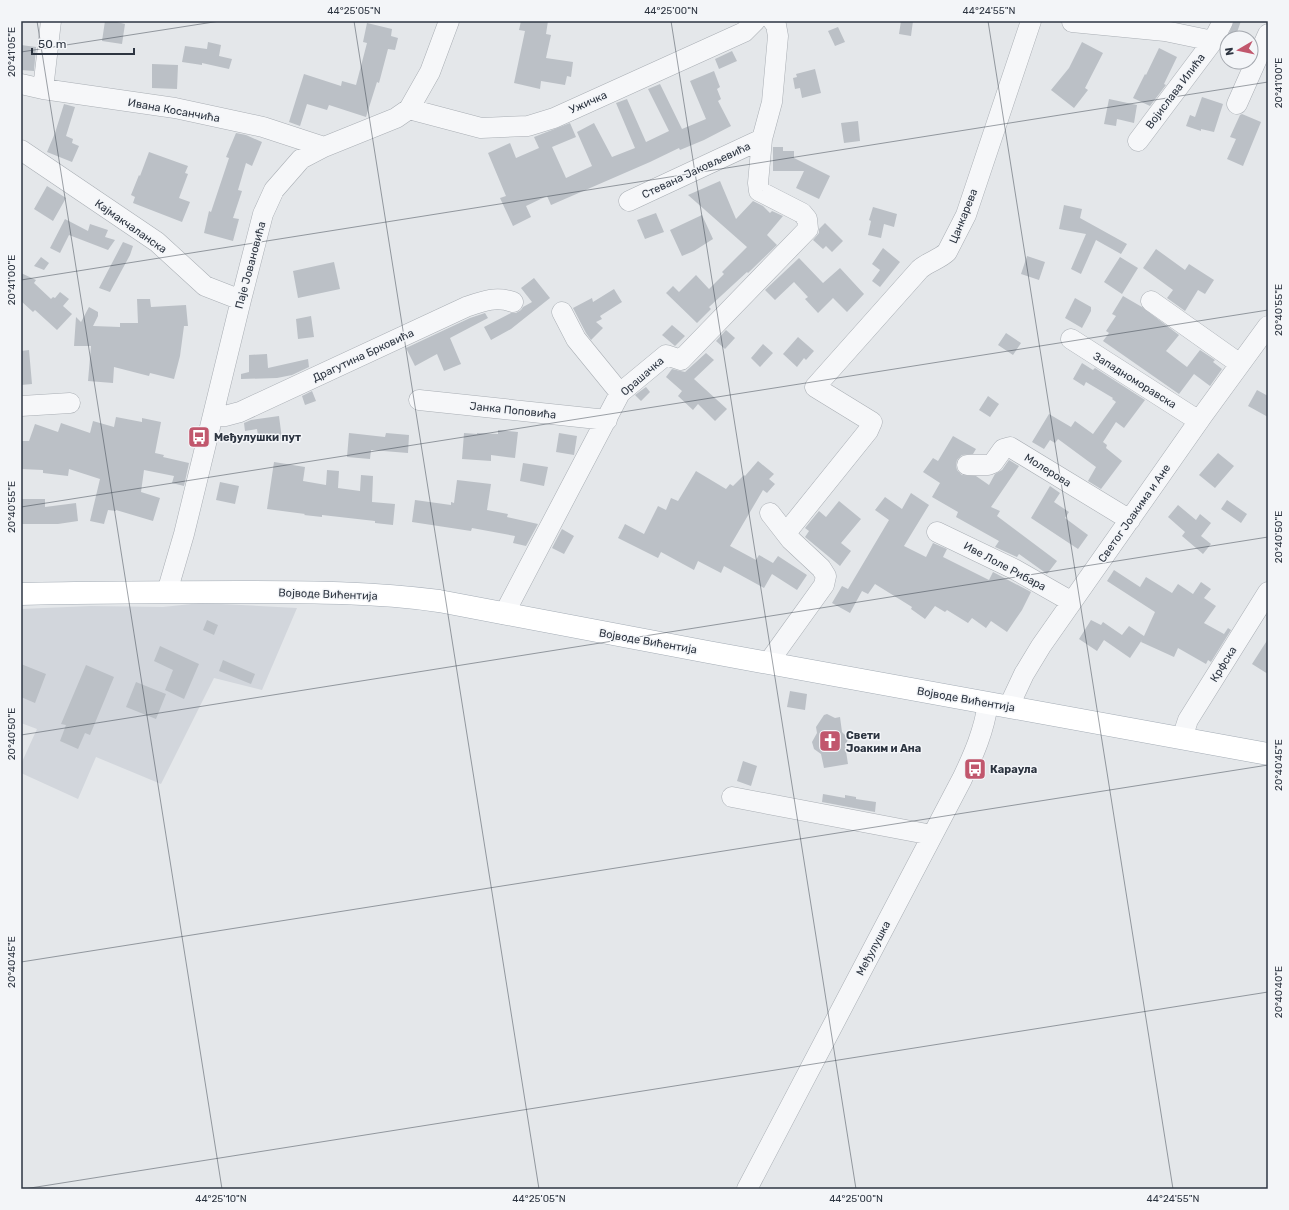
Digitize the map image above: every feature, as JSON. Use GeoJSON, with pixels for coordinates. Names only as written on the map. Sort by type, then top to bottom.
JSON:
{"type":"FeatureCollection","features":[{"type":"Feature","properties":{"kind":"main road","name":"Војводе Вићентија"},"geometry":{"type":"LineString","coordinates":[[21,594],[303,592],[387,596],[439,601],[768,663],[1268,754]]}},
{"type":"Feature","properties":{"kind":"street"},"geometry":{"type":"LineString","coordinates":[[43,89],[51,21]]}},
{"type":"Feature","properties":{"kind":"street","name":"Паје Јовановића"},"geometry":{"type":"LineString","coordinates":[[167,592],[184,534],[241,300],[264,214],[274,190],[301,159],[324,147],[396,118],[409,109],[430,72],[449,21]]}},
{"type":"Feature","properties":{"kind":"street","name":"Ужичка"},"geometry":{"type":"LineString","coordinates":[[409,109],[481,128],[528,126],[554,118],[744,32],[755,21]]}},
{"type":"Feature","properties":{"kind":"street"},"geometry":{"type":"LineString","coordinates":[[762,139],[772,102],[778,36],[776,25],[773,21]]}},
{"type":"Feature","properties":{"kind":"street","name":"Цанкарева"},"geometry":{"type":"LineString","coordinates":[[786,533],[868,431],[872,422],[815,387],[920,269],[931,261],[943,256],[947,252],[966,215],[1031,21]]}},
{"type":"Feature","properties":{"kind":"street"},"geometry":{"type":"LineString","coordinates":[[991,165],[1017,98],[1042,21]]}},
{"type":"Feature","properties":{"kind":"street","name":"Војислава Илића"},"geometry":{"type":"LineString","coordinates":[[1138,141],[1213,41],[1223,21]]}},
{"type":"Feature","properties":{"kind":"street","name":"Војислава Илића"},"geometry":{"type":"LineString","coordinates":[[1072,22],[1165,31],[1213,41]]}},
{"type":"Feature","properties":{"kind":"street"},"geometry":{"type":"LineString","coordinates":[[1237,104],[1268,34]]}},
{"type":"Feature","properties":{"kind":"street","name":"Ивана Косанчића"},"geometry":{"type":"LineString","coordinates":[[21,84],[43,89],[175,108],[263,127],[324,147]]}},
{"type":"Feature","properties":{"kind":"street","name":"Стевана Јаковљевића"},"geometry":{"type":"LineString","coordinates":[[630,201],[762,139]]}},
{"type":"Feature","properties":{"kind":"street","name":"Орашачка"},"geometry":{"type":"LineString","coordinates":[[504,614],[620,394],[666,355],[681,360],[808,229],[807,219],[802,213],[759,191],[758,183],[762,139]]}},
{"type":"Feature","properties":{"kind":"street","name":"Кајмакчаланска"},"geometry":{"type":"LineString","coordinates":[[21,150],[157,242],[205,286],[241,300]]}},
{"type":"Feature","properties":{"kind":"street","name":"Драгутина Брковића"},"geometry":{"type":"LineString","coordinates":[[212,416],[225,416],[240,412],[466,307],[494,299],[513,302]]}},
{"type":"Feature","properties":{"kind":"street"},"geometry":{"type":"LineString","coordinates":[[1151,301],[1240,364]]}},
{"type":"Feature","properties":{"kind":"street"},"geometry":{"type":"LineString","coordinates":[[562,312],[576,339],[620,394]]}},
{"type":"Feature","properties":{"kind":"street","name":"Светог Јоакима и Ане"},"geometry":{"type":"LineString","coordinates":[[1009,706],[1024,674],[1072,602],[1199,421],[1268,326]]}},
{"type":"Feature","properties":{"kind":"street","name":"Западноморавска"},"geometry":{"type":"LineString","coordinates":[[1071,339],[1199,421]]}},
{"type":"Feature","properties":{"kind":"street","name":"Јанка Поповића"},"geometry":{"type":"LineString","coordinates":[[419,400],[607,420]]}},
{"type":"Feature","properties":{"kind":"street"},"geometry":{"type":"LineString","coordinates":[[21,406],[70,403]]}},
{"type":"Feature","properties":{"kind":"street","name":"Молерова"},"geometry":{"type":"LineString","coordinates":[[967,465],[988,466],[993,463],[1000,451],[1010,447],[1130,520]]}},
{"type":"Feature","properties":{"kind":"street"},"geometry":{"type":"LineString","coordinates":[[768,663],[824,585],[826,576],[821,568],[786,533],[770,513]]}},
{"type":"Feature","properties":{"kind":"street","name":"Иве Лоле Рибара"},"geometry":{"type":"LineString","coordinates":[[938,532],[1008,566],[1072,602]]}},
{"type":"Feature","properties":{"kind":"street","name":"Крфска"},"geometry":{"type":"LineString","coordinates":[[1182,738],[1188,720],[1268,592]]}},
{"type":"Feature","properties":{"kind":"street","name":"Међулушка"},"geometry":{"type":"LineString","coordinates":[[747,1189],[962,779],[980,739],[986,718],[988,703]]}},
{"type":"Feature","properties":{"kind":"street"},"geometry":{"type":"LineString","coordinates":[[732,797],[932,835]]}},
{"type":"Feature","properties":{"kind":"shaded area"},"geometry":{"type":"Polygon","coordinates":[[[201,603],[297,608],[262,690],[214,678],[161,784],[96,757],[78,799],[21,773],[21,764],[37,729],[21,723],[21,609],[91,606],[163,607],[201,603]]]}},
{"type":"Feature","properties":{"kind":"building"},"geometry":{"type":"Polygon","coordinates":[[[105,21],[117,21],[125,24],[122,44],[102,41],[105,21]]]}},
{"type":"Feature","properties":{"kind":"building"},"geometry":{"type":"Polygon","coordinates":[[[521,21],[548,21],[546,34],[551,35],[546,58],[573,62],[571,77],[567,76],[565,85],[541,81],[540,89],[514,83],[525,31],[519,30],[521,21]]]}},
{"type":"Feature","properties":{"kind":"building"},"geometry":{"type":"Polygon","coordinates":[[[901,21],[913,21],[911,36],[899,34],[901,21]]]}},
{"type":"Feature","properties":{"kind":"building"},"geometry":{"type":"Polygon","coordinates":[[[1234,21],[1241,21],[1238,30],[1230,30],[1234,21]]]}},
{"type":"Feature","properties":{"kind":"building"},"geometry":{"type":"Polygon","coordinates":[[[367,23],[392,29],[391,36],[398,38],[395,50],[388,49],[379,83],[377,82],[366,117],[329,105],[327,110],[307,104],[300,126],[289,122],[304,74],[341,86],[342,81],[356,85],[367,43],[363,42],[367,23]]]}},
{"type":"Feature","properties":{"kind":"building"},"geometry":{"type":"Polygon","coordinates":[[[838,27],[845,42],[835,46],[828,31],[838,27]]]}},
{"type":"Feature","properties":{"kind":"building"},"geometry":{"type":"Polygon","coordinates":[[[208,42],[221,45],[219,56],[232,59],[229,69],[202,63],[202,65],[182,62],[185,46],[207,49],[208,42]]]}},
{"type":"Feature","properties":{"kind":"building"},"geometry":{"type":"Polygon","coordinates":[[[1082,42],[1103,53],[1085,88],[1088,90],[1074,108],[1051,90],[1069,68],[1082,42]]]}},
{"type":"Feature","properties":{"kind":"building"},"geometry":{"type":"Polygon","coordinates":[[[21,45],[36,47],[34,71],[21,70],[21,45]]]}},
{"type":"Feature","properties":{"kind":"building"},"geometry":{"type":"Polygon","coordinates":[[[1159,48],[1177,57],[1164,84],[1166,85],[1150,106],[1133,98],[1159,48]]]}},
{"type":"Feature","properties":{"kind":"building"},"geometry":{"type":"Polygon","coordinates":[[[732,51],[737,61],[719,69],[715,59],[732,51]]]}},
{"type":"Feature","properties":{"kind":"building"},"geometry":{"type":"Polygon","coordinates":[[[152,64],[178,65],[177,89],[152,88],[152,64]]]}},
{"type":"Feature","properties":{"kind":"building"},"geometry":{"type":"Polygon","coordinates":[[[815,69],[821,93],[802,98],[800,88],[795,89],[793,78],[797,77],[796,74],[815,69]]]}},
{"type":"Feature","properties":{"kind":"building"},"geometry":{"type":"Polygon","coordinates":[[[714,71],[720,87],[717,89],[721,99],[718,101],[731,126],[704,140],[680,150],[679,148],[551,205],[547,196],[526,206],[531,217],[513,226],[500,198],[506,196],[488,153],[510,143],[516,158],[539,148],[534,137],[570,123],[576,137],[552,147],[566,178],[592,166],[577,132],[594,123],[612,157],[635,148],[616,103],[627,99],[646,142],[669,131],[648,89],[660,84],[682,129],[706,119],[690,81],[714,71]]]}},
{"type":"Feature","properties":{"kind":"building"},"geometry":{"type":"Polygon","coordinates":[[[1202,97],[1223,104],[1214,132],[1201,129],[1201,131],[1186,126],[1190,115],[1195,117],[1202,97]]]}},
{"type":"Feature","properties":{"kind":"building"},"geometry":{"type":"Polygon","coordinates":[[[1109,99],[1137,105],[1134,123],[1117,119],[1116,126],[1104,124],[1109,99]]]}},
{"type":"Feature","properties":{"kind":"building"},"geometry":{"type":"Polygon","coordinates":[[[64,104],[75,107],[66,136],[73,139],[72,143],[79,146],[72,162],[47,152],[64,104]]]}},
{"type":"Feature","properties":{"kind":"building"},"geometry":{"type":"Polygon","coordinates":[[[1242,114],[1261,122],[1243,166],[1227,159],[1236,139],[1230,137],[1240,115],[1242,114]]]}},
{"type":"Feature","properties":{"kind":"building"},"geometry":{"type":"Polygon","coordinates":[[[858,121],[860,141],[844,143],[841,123],[858,121]]]}},
{"type":"Feature","properties":{"kind":"building"},"geometry":{"type":"Polygon","coordinates":[[[236,133],[246,135],[262,142],[252,166],[246,163],[238,190],[242,191],[233,218],[239,219],[233,241],[204,233],[209,211],[211,212],[229,158],[226,157],[236,133]]]}},
{"type":"Feature","properties":{"kind":"building"},"geometry":{"type":"Polygon","coordinates":[[[773,147],[783,147],[783,151],[794,151],[794,158],[830,176],[819,199],[796,188],[804,171],[773,171],[773,147]]]}},
{"type":"Feature","properties":{"kind":"building"},"geometry":{"type":"Polygon","coordinates":[[[149,152],[188,166],[185,173],[188,174],[179,198],[190,202],[182,222],[133,203],[135,197],[131,195],[149,152]]]}},
{"type":"Feature","properties":{"kind":"building"},"geometry":{"type":"Polygon","coordinates":[[[720,181],[736,219],[753,201],[763,206],[770,213],[772,211],[783,216],[767,235],[777,245],[709,307],[711,309],[697,323],[666,293],[673,286],[679,292],[696,275],[709,289],[724,274],[722,272],[747,247],[688,195],[720,181]]]}},
{"type":"Feature","properties":{"kind":"building"},"geometry":{"type":"Polygon","coordinates":[[[47,186],[66,198],[53,221],[34,209],[47,186]]]}},
{"type":"Feature","properties":{"kind":"building"},"geometry":{"type":"Polygon","coordinates":[[[1064,205],[1082,209],[1080,218],[1127,244],[1121,254],[1096,240],[1081,274],[1071,269],[1086,234],[1059,229],[1064,205]]]}},
{"type":"Feature","properties":{"kind":"building"},"geometry":{"type":"Polygon","coordinates":[[[873,207],[897,214],[894,227],[884,224],[881,238],[868,235],[871,221],[869,220],[873,207]]]}},
{"type":"Feature","properties":{"kind":"building"},"geometry":{"type":"Polygon","coordinates":[[[656,213],[664,232],[645,239],[637,220],[656,213]]]}},
{"type":"Feature","properties":{"kind":"building"},"geometry":{"type":"Polygon","coordinates":[[[702,215],[713,239],[694,251],[682,256],[670,230],[702,215]]]}},
{"type":"Feature","properties":{"kind":"building"},"geometry":{"type":"Polygon","coordinates":[[[65,219],[88,231],[90,224],[108,230],[105,237],[115,240],[108,250],[69,235],[60,253],[50,248],[65,219]]]}},
{"type":"Feature","properties":{"kind":"building"},"geometry":{"type":"Polygon","coordinates":[[[825,223],[843,241],[832,252],[826,246],[823,249],[813,240],[819,233],[819,229],[825,223]]]}},
{"type":"Feature","properties":{"kind":"building"},"geometry":{"type":"Polygon","coordinates":[[[123,242],[133,246],[130,255],[110,292],[99,288],[123,242]]]}},
{"type":"Feature","properties":{"kind":"building"},"geometry":{"type":"Polygon","coordinates":[[[883,248],[900,262],[880,287],[872,281],[880,270],[872,264],[883,248]]]}},
{"type":"Feature","properties":{"kind":"building"},"geometry":{"type":"Polygon","coordinates":[[[1156,249],[1185,270],[1189,264],[1214,280],[1205,294],[1198,290],[1185,311],[1167,298],[1173,290],[1143,268],[1156,249]]]}},
{"type":"Feature","properties":{"kind":"building"},"geometry":{"type":"Polygon","coordinates":[[[1027,256],[1045,262],[1039,280],[1021,274],[1027,256]]]}},
{"type":"Feature","properties":{"kind":"building"},"geometry":{"type":"Polygon","coordinates":[[[41,257],[49,263],[44,270],[34,266],[41,257]]]}},
{"type":"Feature","properties":{"kind":"building"},"geometry":{"type":"Polygon","coordinates":[[[1120,257],[1138,268],[1122,294],[1104,282],[1120,257]]]}},
{"type":"Feature","properties":{"kind":"building"},"geometry":{"type":"Polygon","coordinates":[[[799,258],[823,283],[840,268],[864,294],[847,312],[833,298],[818,313],[805,299],[808,297],[794,282],[775,300],[765,290],[799,258]]]}},
{"type":"Feature","properties":{"kind":"building"},"geometry":{"type":"Polygon","coordinates":[[[334,262],[340,289],[298,298],[293,271],[334,262]]]}},
{"type":"Feature","properties":{"kind":"building"},"geometry":{"type":"Polygon","coordinates":[[[21,273],[36,280],[34,283],[51,299],[53,297],[55,298],[60,292],[69,299],[63,306],[72,314],[57,330],[35,310],[33,312],[21,301],[21,273]]]}},
{"type":"Feature","properties":{"kind":"building"},"geometry":{"type":"Polygon","coordinates":[[[534,278],[550,298],[511,329],[491,340],[484,327],[511,313],[516,313],[532,302],[521,288],[534,278]]]}},
{"type":"Feature","properties":{"kind":"building"},"geometry":{"type":"Polygon","coordinates":[[[614,289],[622,302],[600,316],[602,319],[596,322],[603,328],[591,340],[573,308],[592,298],[593,302],[614,289]]]}},
{"type":"Feature","properties":{"kind":"building"},"geometry":{"type":"Polygon","coordinates":[[[1123,296],[1142,307],[1179,335],[1166,351],[1187,367],[1200,350],[1215,360],[1213,362],[1222,369],[1210,386],[1194,374],[1179,394],[1103,341],[1109,333],[1106,331],[1116,316],[1112,314],[1123,296]]]}},
{"type":"Feature","properties":{"kind":"building"},"geometry":{"type":"Polygon","coordinates":[[[1075,298],[1091,307],[1091,311],[1082,328],[1065,318],[1075,298]]]}},
{"type":"Feature","properties":{"kind":"building"},"geometry":{"type":"Polygon","coordinates":[[[137,299],[150,299],[151,307],[186,305],[188,326],[184,326],[180,356],[174,379],[150,373],[149,376],[114,367],[113,383],[88,381],[91,346],[74,346],[76,317],[81,322],[89,307],[98,312],[98,316],[93,326],[120,327],[120,323],[138,323],[137,299]]]}},
{"type":"Feature","properties":{"kind":"building"},"geometry":{"type":"Polygon","coordinates":[[[485,313],[488,318],[450,338],[461,364],[444,371],[437,354],[415,366],[406,348],[470,318],[485,313]]]}},
{"type":"Feature","properties":{"kind":"building"},"geometry":{"type":"Polygon","coordinates":[[[311,316],[314,337],[298,339],[296,319],[311,316]]]}},
{"type":"Feature","properties":{"kind":"building"},"geometry":{"type":"Polygon","coordinates":[[[672,325],[685,336],[675,346],[662,335],[672,325]]]}},
{"type":"Feature","properties":{"kind":"building"},"geometry":{"type":"Polygon","coordinates":[[[726,330],[735,338],[725,349],[716,341],[726,330]]]}},
{"type":"Feature","properties":{"kind":"building"},"geometry":{"type":"Polygon","coordinates":[[[1006,333],[1021,343],[1013,355],[998,345],[1006,333]]]}},
{"type":"Feature","properties":{"kind":"building"},"geometry":{"type":"Polygon","coordinates":[[[798,337],[814,351],[806,360],[804,358],[797,367],[783,354],[798,337]]]}},
{"type":"Feature","properties":{"kind":"building"},"geometry":{"type":"Polygon","coordinates":[[[763,344],[773,353],[760,367],[751,358],[763,344]]]}},
{"type":"Feature","properties":{"kind":"building"},"geometry":{"type":"Polygon","coordinates":[[[29,350],[32,384],[21,385],[21,351],[29,350]]]}},
{"type":"Feature","properties":{"kind":"building"},"geometry":{"type":"Polygon","coordinates":[[[706,353],[714,360],[694,379],[727,409],[715,421],[698,404],[693,410],[678,396],[682,391],[666,377],[672,369],[685,372],[706,353]]]}},
{"type":"Feature","properties":{"kind":"building"},"geometry":{"type":"Polygon","coordinates":[[[267,354],[268,368],[308,359],[309,367],[292,375],[277,378],[241,379],[241,374],[249,372],[249,355],[267,354]]]}},
{"type":"Feature","properties":{"kind":"building"},"geometry":{"type":"Polygon","coordinates":[[[1082,363],[1093,370],[1095,368],[1145,400],[1124,428],[1116,422],[1103,442],[1107,445],[1106,448],[1122,461],[1101,489],[1088,481],[1096,467],[1058,439],[1055,443],[1050,440],[1044,449],[1032,442],[1049,414],[1071,427],[1075,421],[1093,434],[1116,402],[1112,399],[1113,398],[1086,382],[1084,386],[1073,379],[1082,363]]]}},
{"type":"Feature","properties":{"kind":"building"},"geometry":{"type":"Polygon","coordinates":[[[646,387],[650,392],[641,401],[635,395],[646,387]]]}},
{"type":"Feature","properties":{"kind":"building"},"geometry":{"type":"Polygon","coordinates":[[[1257,390],[1268,396],[1268,417],[1248,406],[1257,390]]]}},
{"type":"Feature","properties":{"kind":"building"},"geometry":{"type":"Polygon","coordinates":[[[312,391],[316,401],[305,405],[302,396],[312,391]]]}},
{"type":"Feature","properties":{"kind":"building"},"geometry":{"type":"Polygon","coordinates":[[[988,396],[999,404],[990,417],[979,410],[988,396]]]}},
{"type":"Feature","properties":{"kind":"building"},"geometry":{"type":"Polygon","coordinates":[[[279,416],[282,439],[259,442],[257,429],[245,431],[244,423],[251,420],[279,416]]]}},
{"type":"Feature","properties":{"kind":"building"},"geometry":{"type":"Polygon","coordinates":[[[116,417],[142,422],[142,418],[161,422],[155,453],[164,455],[163,457],[189,463],[184,486],[172,483],[174,476],[144,470],[141,492],[160,498],[153,521],[116,510],[108,510],[104,524],[90,521],[100,479],[69,469],[68,476],[43,473],[43,470],[21,469],[21,441],[29,441],[35,424],[58,432],[61,423],[90,433],[93,421],[114,427],[116,417]]]}},
{"type":"Feature","properties":{"kind":"building"},"geometry":{"type":"Polygon","coordinates":[[[498,430],[518,432],[515,458],[491,455],[491,461],[462,459],[464,433],[498,434],[498,430]]]}},
{"type":"Feature","properties":{"kind":"building"},"geometry":{"type":"Polygon","coordinates":[[[349,433],[385,437],[386,433],[409,435],[408,453],[371,450],[370,459],[347,457],[349,433]]]}},
{"type":"Feature","properties":{"kind":"building"},"geometry":{"type":"Polygon","coordinates":[[[559,433],[577,436],[574,455],[556,452],[559,433]]]}},
{"type":"Feature","properties":{"kind":"building"},"geometry":{"type":"Polygon","coordinates":[[[953,436],[976,449],[973,454],[962,455],[957,460],[957,470],[962,475],[976,476],[989,485],[995,474],[1002,470],[1009,460],[1019,466],[991,507],[1000,511],[997,516],[1057,561],[1047,574],[1019,554],[1017,557],[995,547],[999,541],[956,517],[958,512],[932,497],[940,483],[923,472],[933,458],[938,461],[953,436]]]}},
{"type":"Feature","properties":{"kind":"building"},"geometry":{"type":"Polygon","coordinates":[[[1218,453],[1234,466],[1215,488],[1199,475],[1218,453]]]}},
{"type":"Feature","properties":{"kind":"building"},"geometry":{"type":"Polygon","coordinates":[[[758,461],[774,474],[769,479],[775,484],[767,493],[763,490],[730,546],[756,560],[759,555],[773,563],[778,556],[807,575],[797,590],[772,574],[764,588],[724,566],[721,573],[698,561],[694,570],[661,552],[658,558],[618,538],[625,524],[644,534],[658,506],[666,510],[671,498],[678,501],[696,471],[726,489],[730,484],[733,486],[744,475],[745,476],[758,461]]]}},
{"type":"Feature","properties":{"kind":"building"},"geometry":{"type":"Polygon","coordinates":[[[274,462],[305,467],[303,481],[326,485],[327,470],[339,471],[338,488],[360,491],[361,475],[373,476],[372,502],[395,504],[393,525],[375,523],[375,521],[322,515],[322,517],[304,515],[305,514],[267,509],[274,462]]]}},
{"type":"Feature","properties":{"kind":"building"},"geometry":{"type":"Polygon","coordinates":[[[523,463],[548,467],[544,486],[520,481],[523,463]]]}},
{"type":"Feature","properties":{"kind":"building"},"geometry":{"type":"Polygon","coordinates":[[[457,480],[491,484],[487,510],[508,514],[507,517],[538,524],[526,546],[513,543],[515,536],[472,528],[471,531],[412,522],[415,500],[451,505],[451,502],[454,503],[457,480]]]}},
{"type":"Feature","properties":{"kind":"building"},"geometry":{"type":"Polygon","coordinates":[[[220,482],[239,486],[235,504],[216,500],[220,482]]]}},
{"type":"Feature","properties":{"kind":"building"},"geometry":{"type":"Polygon","coordinates":[[[1050,486],[1060,493],[1054,502],[1069,512],[1065,518],[1088,535],[1078,549],[1031,518],[1050,486]]]}},
{"type":"Feature","properties":{"kind":"building"},"geometry":{"type":"Polygon","coordinates":[[[911,493],[929,505],[904,546],[926,557],[933,543],[947,549],[943,557],[989,580],[993,572],[1031,592],[1022,610],[1007,632],[991,621],[986,628],[972,618],[968,623],[947,610],[945,612],[935,606],[925,619],[911,609],[912,607],[875,584],[868,594],[862,591],[850,613],[832,603],[842,586],[848,589],[889,520],[875,510],[885,497],[902,509],[911,493]]]}},
{"type":"Feature","properties":{"kind":"building"},"geometry":{"type":"Polygon","coordinates":[[[21,499],[45,499],[45,507],[76,503],[78,521],[58,524],[21,524],[21,499]]]}},
{"type":"Feature","properties":{"kind":"building"},"geometry":{"type":"Polygon","coordinates":[[[1227,500],[1247,514],[1241,523],[1221,509],[1227,500]]]}},
{"type":"Feature","properties":{"kind":"building"},"geometry":{"type":"Polygon","coordinates":[[[839,501],[861,519],[841,543],[851,551],[840,566],[805,537],[809,531],[805,528],[819,511],[826,517],[839,501]]]}},
{"type":"Feature","properties":{"kind":"building"},"geometry":{"type":"Polygon","coordinates":[[[1178,505],[1196,520],[1200,514],[1211,523],[1201,536],[1211,544],[1203,554],[1182,536],[1185,532],[1168,517],[1178,505]]]}},
{"type":"Feature","properties":{"kind":"building"},"geometry":{"type":"Polygon","coordinates":[[[562,529],[574,536],[564,554],[552,548],[562,529]]]}},
{"type":"Feature","properties":{"kind":"building"},"geometry":{"type":"Polygon","coordinates":[[[1114,570],[1140,587],[1146,577],[1172,593],[1178,584],[1193,594],[1201,582],[1211,589],[1204,598],[1216,606],[1204,623],[1224,634],[1228,628],[1231,630],[1211,662],[1208,660],[1206,664],[1178,648],[1174,657],[1141,642],[1142,640],[1130,658],[1104,640],[1097,651],[1079,639],[1091,620],[1101,625],[1103,622],[1122,635],[1129,626],[1144,636],[1155,612],[1107,581],[1114,570]]]}},
{"type":"Feature","properties":{"kind":"building"},"geometry":{"type":"Polygon","coordinates":[[[207,620],[218,625],[214,635],[203,630],[207,620]]]}},
{"type":"Feature","properties":{"kind":"building"},"geometry":{"type":"Polygon","coordinates":[[[1268,639],[1268,674],[1252,664],[1268,639]]]}},
{"type":"Feature","properties":{"kind":"building"},"geometry":{"type":"Polygon","coordinates":[[[160,646],[199,664],[184,699],[165,690],[173,670],[154,661],[160,646]]]}},
{"type":"Feature","properties":{"kind":"building"},"geometry":{"type":"Polygon","coordinates":[[[223,660],[255,674],[251,684],[219,671],[223,660]]]}},
{"type":"Feature","properties":{"kind":"building"},"geometry":{"type":"Polygon","coordinates":[[[21,664],[46,674],[35,703],[21,697],[21,664]]]}},
{"type":"Feature","properties":{"kind":"building"},"geometry":{"type":"Polygon","coordinates":[[[86,665],[114,677],[90,735],[85,733],[78,749],[60,741],[66,725],[61,724],[86,665]]]}},
{"type":"Feature","properties":{"kind":"building"},"geometry":{"type":"Polygon","coordinates":[[[136,682],[166,694],[156,719],[126,707],[136,682]]]}},
{"type":"Feature","properties":{"kind":"building"},"geometry":{"type":"Polygon","coordinates":[[[790,691],[807,694],[805,710],[787,707],[790,691]]]}},
{"type":"Feature","properties":{"kind":"building","name":"Свети Јоаким и Ана"},"geometry":{"type":"Polygon","coordinates":[[[827,714],[835,718],[840,717],[842,732],[848,738],[845,745],[848,764],[824,768],[821,754],[814,749],[812,742],[817,733],[816,727],[824,715],[827,714]]]}},
{"type":"Feature","properties":{"kind":"building"},"geometry":{"type":"Polygon","coordinates":[[[743,761],[757,766],[751,786],[737,781],[743,761]]]}},
{"type":"Feature","properties":{"kind":"building"},"geometry":{"type":"Polygon","coordinates":[[[823,794],[845,798],[845,795],[856,797],[856,799],[876,802],[875,812],[822,802],[823,794]]]}},
{"type":"Feature","properties":{"kind":"place","name":"Међулушки пут"},"geometry":{"type":"Point","coordinates":[199,437]}},
{"type":"Feature","properties":{"kind":"place","name":"Свети Јоаким и Ана"},"geometry":{"type":"Point","coordinates":[830,741]}},
{"type":"Feature","properties":{"kind":"place","name":"Караула"},"geometry":{"type":"Point","coordinates":[975,769]}}]}
